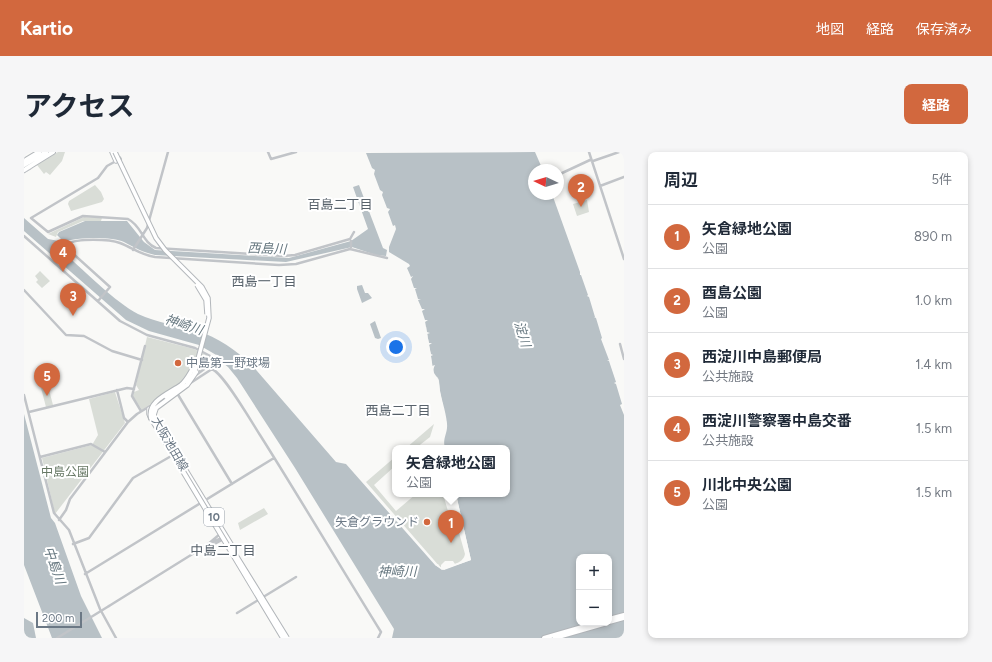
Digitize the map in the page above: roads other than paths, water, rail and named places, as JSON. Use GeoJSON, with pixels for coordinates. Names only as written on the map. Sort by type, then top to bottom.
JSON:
{"type":"FeatureCollection","features":[{"type":"Feature","properties":{"kind":"highway"},"geometry":{"type":"LineString","coordinates":[[24,165],[39,152]]}},
{"type":"Feature","properties":{"kind":"highway"},"geometry":{"type":"LineString","coordinates":[[24,165],[43,152]]}},
{"type":"Feature","properties":{"kind":"highway"},"geometry":{"type":"LineString","coordinates":[[24,165],[46,152]]}},
{"type":"Feature","properties":{"kind":"highway"},"geometry":{"type":"LineString","coordinates":[[24,165],[50,152]]}},
{"type":"Feature","properties":{"kind":"highway"},"geometry":{"type":"LineString","coordinates":[[24,165],[54,152]]}},
{"type":"Feature","properties":{"kind":"highway"},"geometry":{"type":"LineString","coordinates":[[199,355],[197,369],[190,381],[157,407],[154,413],[154,420],[285,638]]}},
{"type":"Feature","properties":{"kind":"highway"},"geometry":{"type":"LineString","coordinates":[[199,355],[186,380],[153,405],[150,411],[151,418],[285,638]]}},
{"type":"Feature","properties":{"kind":"highway"},"geometry":{"type":"LineString","coordinates":[[229,540],[234,554],[268,609]]}},
{"type":"Feature","properties":{"kind":"highway"},"geometry":{"type":"LineString","coordinates":[[261,598],[268,609]]}},
{"type":"Feature","properties":{"kind":"highway"},"geometry":{"type":"LineString","coordinates":[[612,618],[624,615]]}},
{"type":"Feature","properties":{"kind":"highway"},"geometry":{"type":"LineString","coordinates":[[612,622],[624,618]]}},
{"type":"Feature","properties":{"kind":"highway"},"geometry":{"type":"LineString","coordinates":[[544,638],[586,626]]}},
{"type":"Feature","properties":{"kind":"highway"},"geometry":{"type":"LineString","coordinates":[[555,638],[597,626]]}},
{"type":"Feature","properties":{"kind":"main road"},"geometry":{"type":"LineString","coordinates":[[114,152],[120,159],[116,161]]}},
{"type":"Feature","properties":{"kind":"main road","name":"大阪池田線"},"geometry":{"type":"LineString","coordinates":[[114,152],[154,239],[164,252],[195,283],[205,297],[207,313],[199,355],[194,370],[189,378],[166,398],[150,409],[148,414],[174,454],[221,537],[285,638]]}},
{"type":"Feature","properties":{"kind":"main road","name":"大阪池田線"},"geometry":{"type":"LineString","coordinates":[[202,502],[229,540],[285,638]]}},
{"type":"Feature","properties":{"kind":"street"},"geometry":{"type":"LineString","coordinates":[[133,250],[142,237],[150,217],[168,152]]}},
{"type":"Feature","properties":{"kind":"street"},"geometry":{"type":"LineString","coordinates":[[268,152],[271,159],[296,152]]}},
{"type":"Feature","properties":{"kind":"street"},"geometry":{"type":"LineString","coordinates":[[590,152],[624,254]]}},
{"type":"Feature","properties":{"kind":"street"},"geometry":{"type":"LineString","coordinates":[[564,172],[619,152]]}},
{"type":"Feature","properties":{"kind":"street"},"geometry":{"type":"LineString","coordinates":[[116,161],[107,166],[98,178],[31,218],[48,232],[83,216],[128,219],[142,232],[142,237],[149,244],[159,248],[289,256],[350,239],[354,232]]}},
{"type":"Feature","properties":{"kind":"street"},"geometry":{"type":"LineString","coordinates":[[601,186],[624,177]]}},
{"type":"Feature","properties":{"kind":"street"},"geometry":{"type":"LineString","coordinates":[[601,186],[624,259]]}},
{"type":"Feature","properties":{"kind":"street"},"geometry":{"type":"LineString","coordinates":[[24,236],[115,317],[139,332],[195,348],[215,359],[214,362],[141,411],[128,422],[70,500],[66,511],[59,520]]}},
{"type":"Feature","properties":{"kind":"street"},"geometry":{"type":"LineString","coordinates":[[98,301],[109,288],[69,250],[68,244],[80,239],[115,241],[133,250],[155,257],[279,265],[296,264],[350,249],[387,258]]}},
{"type":"Feature","properties":{"kind":"street"},"geometry":{"type":"LineString","coordinates":[[350,241],[351,247]]}},
{"type":"Feature","properties":{"kind":"street"},"geometry":{"type":"LineString","coordinates":[[24,290],[67,335],[84,336],[112,351],[142,360]]}},
{"type":"Feature","properties":{"kind":"street"},"geometry":{"type":"LineString","coordinates":[[620,344],[624,359]]}},
{"type":"Feature","properties":{"kind":"street"},"geometry":{"type":"LineString","coordinates":[[141,411],[132,397],[145,346]]}},
{"type":"Feature","properties":{"kind":"street"},"geometry":{"type":"LineString","coordinates":[[160,405],[178,394],[209,370],[214,370],[237,399],[380,631],[381,634],[378,638]]}},
{"type":"Feature","properties":{"kind":"street"},"geometry":{"type":"LineString","coordinates":[[29,412],[117,390],[128,388],[134,389]]}},
{"type":"Feature","properties":{"kind":"street"},"geometry":{"type":"LineString","coordinates":[[117,390],[124,418],[128,422]]}},
{"type":"Feature","properties":{"kind":"street"},"geometry":{"type":"LineString","coordinates":[[178,394],[232,484]]}},
{"type":"Feature","properties":{"kind":"street"},"geometry":{"type":"LineString","coordinates":[[24,395],[54,513],[68,528],[73,544],[100,609],[116,638]]}},
{"type":"Feature","properties":{"kind":"street"},"geometry":{"type":"LineString","coordinates":[[40,457],[91,444],[105,452]]}},
{"type":"Feature","properties":{"kind":"street"},"geometry":{"type":"LineString","coordinates":[[73,544],[89,538],[134,478],[174,454]]}},
{"type":"Feature","properties":{"kind":"street"},"geometry":{"type":"LineString","coordinates":[[85,574],[274,458]]}},
{"type":"Feature","properties":{"kind":"street"},"geometry":{"type":"LineString","coordinates":[[57,638],[221,537],[223,531]]}},
{"type":"Feature","properties":{"kind":"street"},"geometry":{"type":"LineString","coordinates":[[221,537],[229,540]]}},
{"type":"Feature","properties":{"kind":"street"},"geometry":{"type":"LineString","coordinates":[[185,560],[221,537]]}},
{"type":"Feature","properties":{"kind":"street"},"geometry":{"type":"LineString","coordinates":[[237,612],[296,577]]}},
{"type":"Feature","properties":{"kind":"water"},"geometry":{"type":"Polygon","coordinates":[[[535,152],[540,164],[528,164],[528,200],[554,200],[588,295],[587,296],[589,297],[594,317],[596,318],[602,338],[601,339],[609,360],[607,361],[609,361],[616,382],[614,383],[616,384],[622,404],[620,405],[624,415],[624,638],[392,638],[394,629],[295,468],[237,378],[228,367],[219,360],[218,356],[199,345],[149,331],[126,320],[24,231],[24,218],[48,239],[59,241],[61,239],[57,235],[59,232],[85,221],[127,221],[144,242],[155,250],[289,258],[351,241],[368,229],[353,187],[359,185],[383,248],[387,250],[386,256],[376,255],[352,247],[286,262],[155,255],[118,240],[101,238],[74,239],[62,243],[65,254],[129,309],[152,320],[197,331],[212,337],[226,344],[251,364],[336,462],[346,464],[435,565],[444,570],[471,560],[457,497],[510,497],[510,445],[444,445],[447,427],[446,419],[439,380],[434,373],[435,365],[432,366],[431,356],[433,355],[431,354],[429,345],[432,343],[429,343],[427,334],[430,333],[427,332],[425,322],[428,320],[425,320],[422,311],[425,309],[422,309],[418,300],[421,299],[418,299],[415,289],[417,288],[414,288],[411,279],[413,276],[411,277],[407,268],[410,266],[409,264],[389,252],[389,247],[396,229],[395,225],[393,226],[388,212],[390,209],[387,208],[382,195],[383,192],[380,190],[374,174],[375,170],[372,168],[366,153],[535,152]]]}},
{"type":"Feature","properties":{"kind":"water"},"geometry":{"type":"Polygon","coordinates":[[[362,285],[365,293],[368,293],[372,298],[362,303],[357,286],[362,285]]]}},
{"type":"Feature","properties":{"kind":"water"},"geometry":{"type":"Polygon","coordinates":[[[375,321],[381,338],[378,339],[375,338],[370,324],[375,321]]]}},
{"type":"Feature","properties":{"kind":"water","name":"中島川"},"geometry":{"type":"Polygon","coordinates":[[[24,414],[51,518],[55,523],[81,596],[102,638],[52,638],[24,565],[24,414]]]}},
{"type":"Feature","properties":{"kind":"water"},"geometry":{"type":"Polygon","coordinates":[[[24,618],[33,623],[36,638],[24,638],[24,618]]]}},
{"type":"Feature","properties":{"kind":"place","name":"酉島公園"},"geometry":{"type":"Point","coordinates":[581,207]}},
{"type":"Feature","properties":{"kind":"place","name":"西淀川警察署中島交番"},"geometry":{"type":"Point","coordinates":[63,272]}},
{"type":"Feature","properties":{"kind":"place","name":"西淀川中島郵便局"},"geometry":{"type":"Point","coordinates":[73,316]}},
{"type":"Feature","properties":{"kind":"place","name":"中島第一野球場"},"geometry":{"type":"Point","coordinates":[178,363]}},
{"type":"Feature","properties":{"kind":"place","name":"川北中央公園"},"geometry":{"type":"Point","coordinates":[47,396]}},
{"type":"Feature","properties":{"kind":"place","name":"矢倉グラウンド"},"geometry":{"type":"Point","coordinates":[427,522]}},
{"type":"Feature","properties":{"kind":"place","name":"矢倉緑地公園"},"geometry":{"type":"Point","coordinates":[451,543]}},
{"type":"Feature","properties":{"kind":"district","name":"百島二丁目"},"geometry":{"type":"Point","coordinates":[340,204]}},
{"type":"Feature","properties":{"kind":"district","name":"西島一丁目"},"geometry":{"type":"Point","coordinates":[264,281]}},
{"type":"Feature","properties":{"kind":"district","name":"西島二丁目"},"geometry":{"type":"Point","coordinates":[398,410]}},
{"type":"Feature","properties":{"kind":"district","name":"中島二丁目"},"geometry":{"type":"Point","coordinates":[223,550]}},
{"type":"Feature","properties":{"kind":"water label","name":"西島川"},"geometry":{"type":"Point","coordinates":[267,248]}},
{"type":"Feature","properties":{"kind":"water label","name":"神崎川"},"geometry":{"type":"Point","coordinates":[184,324]}},
{"type":"Feature","properties":{"kind":"water label","name":"淀川"},"geometry":{"type":"Point","coordinates":[523,334]}},
{"type":"Feature","properties":{"kind":"water label","name":"神崎川"},"geometry":{"type":"Point","coordinates":[397,571]}},
{"type":"Feature","properties":{"kind":"park label","name":"中島公園"},"geometry":{"type":"Point","coordinates":[65,472]}}]}
